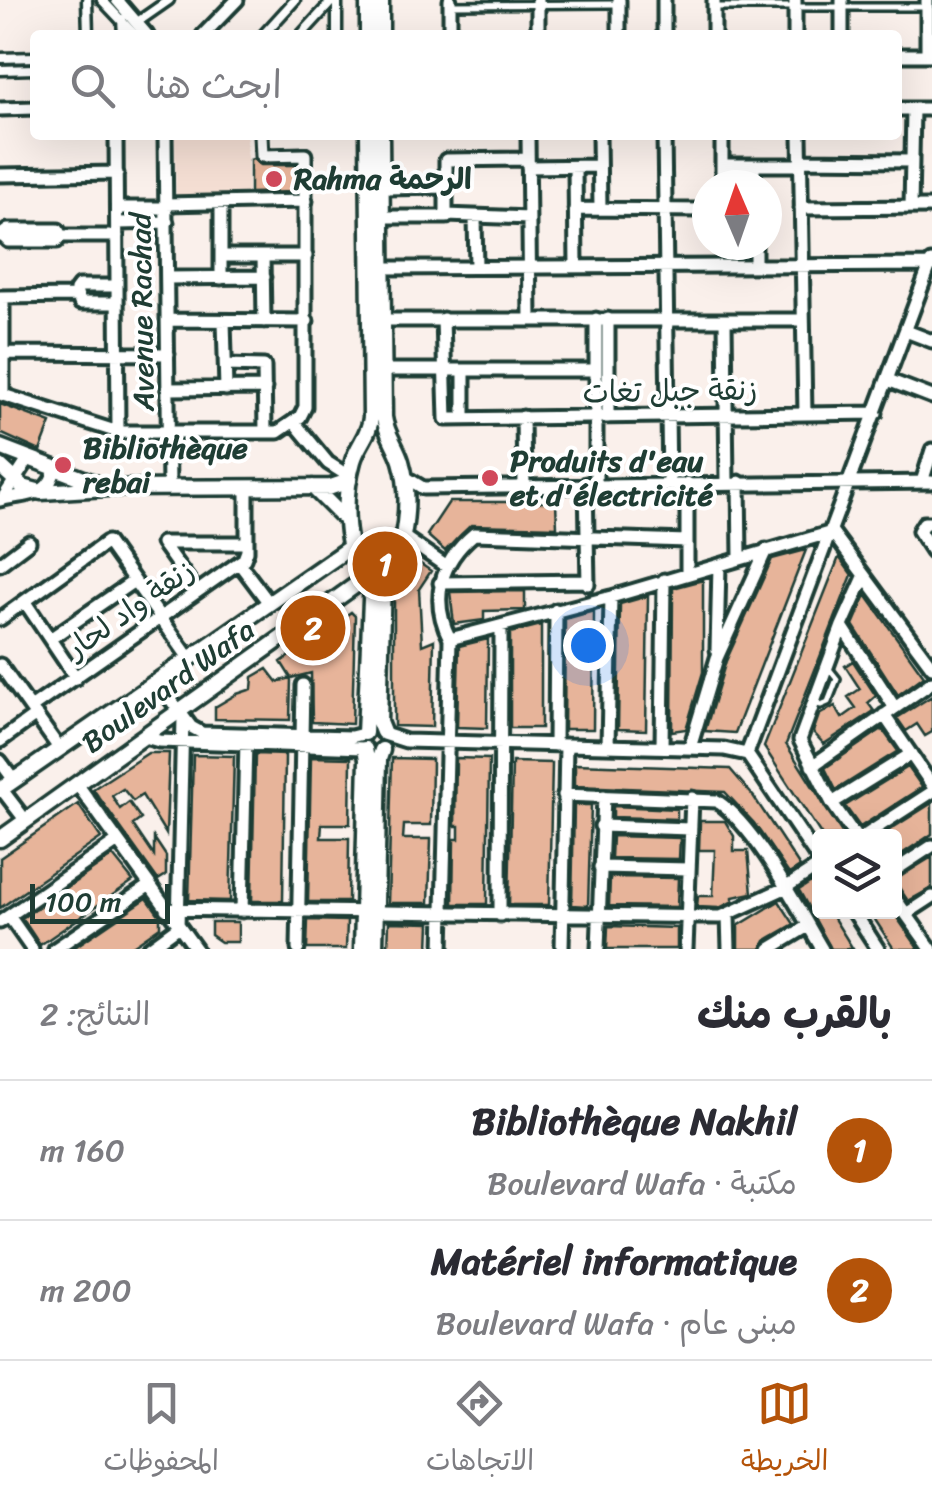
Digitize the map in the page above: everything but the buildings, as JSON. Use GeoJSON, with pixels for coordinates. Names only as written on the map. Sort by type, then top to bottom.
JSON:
{"type":"FeatureCollection","features":[{"type":"Feature","properties":{"kind":"street"},"geometry":{"type":"LineString","coordinates":[[87,0],[88,30]]}},
{"type":"Feature","properties":{"kind":"street"},"geometry":{"type":"LineString","coordinates":[[102,0],[136,29]]}},
{"type":"Feature","properties":{"kind":"street"},"geometry":{"type":"LineString","coordinates":[[118,0],[136,29]]}},
{"type":"Feature","properties":{"kind":"street"},"geometry":{"type":"LineString","coordinates":[[136,29],[169,0]]}},
{"type":"Feature","properties":{"kind":"street"},"geometry":{"type":"LineString","coordinates":[[212,30],[237,0]]}},
{"type":"Feature","properties":{"kind":"street"},"geometry":{"type":"LineString","coordinates":[[268,30],[295,0]]}},
{"type":"Feature","properties":{"kind":"street"},"geometry":{"type":"LineString","coordinates":[[306,30],[336,0]]}},
{"type":"Feature","properties":{"kind":"street"},"geometry":{"type":"LineString","coordinates":[[336,0],[337,30]]}},
{"type":"Feature","properties":{"kind":"street"},"geometry":{"type":"LineString","coordinates":[[368,0],[368,30]]}},
{"type":"Feature","properties":{"kind":"street"},"geometry":{"type":"LineString","coordinates":[[381,0],[381,30]]}},
{"type":"Feature","properties":{"kind":"street"},"geometry":{"type":"LineString","coordinates":[[664,0],[664,30]]}},
{"type":"Feature","properties":{"kind":"street"},"geometry":{"type":"LineString","coordinates":[[619,2],[620,30]]}},
{"type":"Feature","properties":{"kind":"street"},"geometry":{"type":"LineString","coordinates":[[450,3],[450,30]]}},
{"type":"Feature","properties":{"kind":"street"},"geometry":{"type":"LineString","coordinates":[[538,3],[538,30]]}},
{"type":"Feature","properties":{"kind":"street"},"geometry":{"type":"LineString","coordinates":[[714,4],[714,30]]}},
{"type":"Feature","properties":{"kind":"street"},"geometry":{"type":"LineString","coordinates":[[795,4],[795,30]]}},
{"type":"Feature","properties":{"kind":"street"},"geometry":{"type":"LineString","coordinates":[[842,4],[842,30]]}},
{"type":"Feature","properties":{"kind":"street"},"geometry":{"type":"LineString","coordinates":[[902,55],[930,55],[929,5]]}},
{"type":"Feature","properties":{"kind":"street"},"geometry":{"type":"LineString","coordinates":[[122,19],[123,30]]}},
{"type":"Feature","properties":{"kind":"street"},"geometry":{"type":"LineString","coordinates":[[0,58],[30,57]]}},
{"type":"Feature","properties":{"kind":"street"},"geometry":{"type":"LineString","coordinates":[[0,70],[30,69]]}},
{"type":"Feature","properties":{"kind":"street"},"geometry":{"type":"LineString","coordinates":[[0,109],[30,108]]}},
{"type":"Feature","properties":{"kind":"street"},"geometry":{"type":"LineString","coordinates":[[902,109],[932,109]]}},
{"type":"Feature","properties":{"kind":"street"},"geometry":{"type":"LineString","coordinates":[[911,207],[913,109]]}},
{"type":"Feature","properties":{"kind":"street"},"geometry":{"type":"LineString","coordinates":[[116,140],[118,432]]}},
{"type":"Feature","properties":{"kind":"street","name":"Avenue Rachad"},"geometry":{"type":"LineString","coordinates":[[164,140],[169,488]]}},
{"type":"Feature","properties":{"kind":"street"},"geometry":{"type":"LineString","coordinates":[[76,296],[2,297],[2,395],[118,432],[265,432],[282,431],[294,422],[305,407],[305,156],[262,156],[262,140]]}},
{"type":"Feature","properties":{"kind":"street"},"geometry":{"type":"LineString","coordinates":[[368,140],[371,417],[350,479],[349,523],[357,565],[374,578]]}},
{"type":"Feature","properties":{"kind":"street"},"geometry":{"type":"LineString","coordinates":[[375,949],[369,912],[364,741],[374,578],[394,562],[406,501],[405,477],[388,436],[383,370],[381,140]]}},
{"type":"Feature","properties":{"kind":"street"},"geometry":{"type":"LineString","coordinates":[[528,140],[530,319]]}},
{"type":"Feature","properties":{"kind":"street"},"geometry":{"type":"LineString","coordinates":[[599,140],[600,209]]}},
{"type":"Feature","properties":{"kind":"street"},"geometry":{"type":"LineString","coordinates":[[664,140],[669,483]]}},
{"type":"Feature","properties":{"kind":"street"},"geometry":{"type":"LineString","coordinates":[[722,140],[722,170]]}},
{"type":"Feature","properties":{"kind":"street"},"geometry":{"type":"LineString","coordinates":[[800,140],[805,414]]}},
{"type":"Feature","properties":{"kind":"street"},"geometry":{"type":"LineString","coordinates":[[447,217],[446,160],[599,166]]}},
{"type":"Feature","properties":{"kind":"street"},"geometry":{"type":"LineString","coordinates":[[722,165],[912,161]]}},
{"type":"Feature","properties":{"kind":"street"},"geometry":{"type":"LineString","coordinates":[[754,165],[754,170]]}},
{"type":"Feature","properties":{"kind":"street"},"geometry":{"type":"LineString","coordinates":[[575,166],[576,267]]}},
{"type":"Feature","properties":{"kind":"street"},"geometry":{"type":"LineString","coordinates":[[0,175],[117,173]]}},
{"type":"Feature","properties":{"kind":"street"},"geometry":{"type":"LineString","coordinates":[[382,188],[447,188]]}},
{"type":"Feature","properties":{"kind":"street"},"geometry":{"type":"LineString","coordinates":[[117,208],[306,202]]}},
{"type":"Feature","properties":{"kind":"street"},"geometry":{"type":"LineString","coordinates":[[221,203],[221,278]]}},
{"type":"Feature","properties":{"kind":"street"},"geometry":{"type":"LineString","coordinates":[[800,208],[932,207]]}},
{"type":"Feature","properties":{"kind":"street"},"geometry":{"type":"LineString","coordinates":[[576,209],[692,210]]}},
{"type":"Feature","properties":{"kind":"street"},"geometry":{"type":"LineString","coordinates":[[382,217],[528,218]]}},
{"type":"Feature","properties":{"kind":"street"},"geometry":{"type":"LineString","coordinates":[[475,218],[476,267]]}},
{"type":"Feature","properties":{"kind":"street"},"geometry":{"type":"LineString","coordinates":[[2,236],[8,230],[58,230],[62,236],[167,222]]}},
{"type":"Feature","properties":{"kind":"street"},"geometry":{"type":"LineString","coordinates":[[222,256],[306,256]]}},
{"type":"Feature","properties":{"kind":"street"},"geometry":{"type":"LineString","coordinates":[[264,256],[264,321]]}},
{"type":"Feature","properties":{"kind":"street"},"geometry":{"type":"LineString","coordinates":[[755,260],[755,265]]}},
{"type":"Feature","properties":{"kind":"street"},"geometry":{"type":"LineString","coordinates":[[382,268],[931,264],[747,754]]}},
{"type":"Feature","properties":{"kind":"street"},"geometry":{"type":"LineString","coordinates":[[168,278],[264,277]]}},
{"type":"Feature","properties":{"kind":"street"},"geometry":{"type":"LineString","coordinates":[[117,286],[79,286],[76,296],[80,303],[117,304]]}},
{"type":"Feature","properties":{"kind":"street"},"geometry":{"type":"LineString","coordinates":[[443,319],[446,418],[464,418],[464,370]]}},
{"type":"Feature","properties":{"kind":"street"},"geometry":{"type":"LineString","coordinates":[[602,319],[596,370],[602,417]]}},
{"type":"Feature","properties":{"kind":"street"},"geometry":{"type":"LineString","coordinates":[[586,602],[591,484],[602,417],[602,319]]}},
{"type":"Feature","properties":{"kind":"street"},"geometry":{"type":"LineString","coordinates":[[168,320],[307,321]]}},
{"type":"Feature","properties":{"kind":"street"},"geometry":{"type":"LineString","coordinates":[[383,320],[801,320]]}},
{"type":"Feature","properties":{"kind":"street"},"geometry":{"type":"LineString","coordinates":[[224,321],[226,389]]}},
{"type":"Feature","properties":{"kind":"street"},"geometry":{"type":"LineString","coordinates":[[725,321],[727,415],[740,557]]}},
{"type":"Feature","properties":{"kind":"street"},"geometry":{"type":"LineString","coordinates":[[906,331],[932,341]]}},
{"type":"Feature","properties":{"kind":"street"},"geometry":{"type":"LineString","coordinates":[[3,353],[168,354]]}},
{"type":"Feature","properties":{"kind":"street"},"geometry":{"type":"LineString","coordinates":[[226,365],[263,365],[265,432]]}},
{"type":"Feature","properties":{"kind":"street"},"geometry":{"type":"LineString","coordinates":[[383,370],[596,370]]}},
{"type":"Feature","properties":{"kind":"street"},"geometry":{"type":"LineString","coordinates":[[888,380],[932,397]]}},
{"type":"Feature","properties":{"kind":"street"},"geometry":{"type":"LineString","coordinates":[[168,389],[265,388]]}},
{"type":"Feature","properties":{"kind":"street","name":"زنقة جبل تغات"},"geometry":{"type":"LineString","coordinates":[[464,418],[876,414]]}},
{"type":"Feature","properties":{"kind":"street"},"geometry":{"type":"LineString","coordinates":[[523,417],[524,484]]}},
{"type":"Feature","properties":{"kind":"street"},"geometry":{"type":"LineString","coordinates":[[294,422],[328,462],[350,479]]}},
{"type":"Feature","properties":{"kind":"street"},"geometry":{"type":"LineString","coordinates":[[368,434],[388,436]]}},
{"type":"Feature","properties":{"kind":"street"},"geometry":{"type":"LineString","coordinates":[[0,447],[107,488]]}},
{"type":"Feature","properties":{"kind":"street"},"geometry":{"type":"LineString","coordinates":[[405,477],[423,488],[927,482],[932,450]]}},
{"type":"Feature","properties":{"kind":"street"},"geometry":{"type":"LineString","coordinates":[[1,499],[29,458]]}},
{"type":"Feature","properties":{"kind":"street"},"geometry":{"type":"LineString","coordinates":[[0,466],[13,480],[41,492]]}},
{"type":"Feature","properties":{"kind":"street"},"geometry":{"type":"LineString","coordinates":[[41,492],[51,483],[55,468]]}},
{"type":"Feature","properties":{"kind":"street"},"geometry":{"type":"LineString","coordinates":[[1,499],[107,488],[330,487],[350,479]]}},
{"type":"Feature","properties":{"kind":"street"},"geometry":{"type":"LineString","coordinates":[[687,483],[687,573]]}},
{"type":"Feature","properties":{"kind":"street"},"geometry":{"type":"LineString","coordinates":[[197,592],[163,542],[248,542],[247,487]]}},
{"type":"Feature","properties":{"kind":"street"},"geometry":{"type":"LineString","coordinates":[[312,487],[349,523]]}},
{"type":"Feature","properties":{"kind":"street"},"geometry":{"type":"LineString","coordinates":[[406,501],[423,488]]}},
{"type":"Feature","properties":{"kind":"street"},"geometry":{"type":"LineString","coordinates":[[932,523],[924,523],[919,531],[932,551]]}},
{"type":"Feature","properties":{"kind":"street"},"geometry":{"type":"LineString","coordinates":[[450,639],[832,532]]}},
{"type":"Feature","properties":{"kind":"street"},"geometry":{"type":"LineString","coordinates":[[832,532],[932,667]]}},
{"type":"Feature","properties":{"kind":"street"},"geometry":{"type":"LineString","coordinates":[[442,949],[450,639],[439,615],[440,582],[447,567],[474,534],[688,541]]}},
{"type":"Feature","properties":{"kind":"street"},"geometry":{"type":"LineString","coordinates":[[402,535],[447,567]]}},
{"type":"Feature","properties":{"kind":"street"},"geometry":{"type":"LineString","coordinates":[[0,564],[29,542]]}},
{"type":"Feature","properties":{"kind":"street"},"geometry":{"type":"LineString","coordinates":[[0,620],[107,542],[188,658]]}},
{"type":"Feature","properties":{"kind":"street","name":"زنقة واد لحار"},"geometry":{"type":"LineString","coordinates":[[0,741],[76,678],[239,563],[246,555],[248,542]]}},
{"type":"Feature","properties":{"kind":"street","name":"Boulevard Wafa"},"geometry":{"type":"LineString","coordinates":[[4,786],[352,546]]}},
{"type":"Feature","properties":{"kind":"street"},"geometry":{"type":"LineString","coordinates":[[690,748],[717,658],[766,550]]}},
{"type":"Feature","properties":{"kind":"street"},"geometry":{"type":"LineString","coordinates":[[239,563],[269,603]]}},
{"type":"Feature","properties":{"kind":"street"},"geometry":{"type":"LineString","coordinates":[[717,658],[719,565]]}},
{"type":"Feature","properties":{"kind":"street"},"geometry":{"type":"LineString","coordinates":[[850,829],[832,803],[800,740],[864,577]]}},
{"type":"Feature","properties":{"kind":"street"},"geometry":{"type":"LineString","coordinates":[[362,949],[369,912],[383,741],[374,578]]}},
{"type":"Feature","properties":{"kind":"street","name":"Boulevard Wafa"},"geometry":{"type":"LineString","coordinates":[[1,837],[374,578]]}},
{"type":"Feature","properties":{"kind":"street"},"geometry":{"type":"LineString","coordinates":[[50,638],[134,580]]}},
{"type":"Feature","properties":{"kind":"street"},"geometry":{"type":"LineString","coordinates":[[662,747],[664,580]]}},
{"type":"Feature","properties":{"kind":"street"},"geometry":{"type":"LineString","coordinates":[[440,582],[588,581]]}},
{"type":"Feature","properties":{"kind":"street"},"geometry":{"type":"LineString","coordinates":[[608,746],[611,597]]}},
{"type":"Feature","properties":{"kind":"street"},"geometry":{"type":"LineString","coordinates":[[25,602],[76,678]]}},
{"type":"Feature","properties":{"kind":"street"},"geometry":{"type":"LineString","coordinates":[[556,610],[564,795],[562,949]]}},
{"type":"Feature","properties":{"kind":"street"},"geometry":{"type":"LineString","coordinates":[[842,626],[932,788],[874,829]]}},
{"type":"Feature","properties":{"kind":"street"},"geometry":{"type":"LineString","coordinates":[[500,914],[501,627]]}},
{"type":"Feature","properties":{"kind":"street"},"geometry":{"type":"LineString","coordinates":[[0,665],[59,748]]}},
{"type":"Feature","properties":{"kind":"street"},"geometry":{"type":"LineString","coordinates":[[156,681],[191,728],[246,739]]}},
{"type":"Feature","properties":{"kind":"street"},"geometry":{"type":"LineString","coordinates":[[812,766],[932,682]]}},
{"type":"Feature","properties":{"kind":"street"},"geometry":{"type":"LineString","coordinates":[[298,949],[303,685]]}},
{"type":"Feature","properties":{"kind":"street"},"geometry":{"type":"LineString","coordinates":[[181,715],[183,742],[172,909],[178,928],[196,949]]}},
{"type":"Feature","properties":{"kind":"street"},"geometry":{"type":"LineString","coordinates":[[364,741],[374,729],[383,741]]}},
{"type":"Feature","properties":{"kind":"street"},"geometry":{"type":"LineString","coordinates":[[145,737],[183,742],[364,741]]}},
{"type":"Feature","properties":{"kind":"street"},"geometry":{"type":"LineString","coordinates":[[242,910],[246,739]]}},
{"type":"Feature","properties":{"kind":"street"},"geometry":{"type":"LineString","coordinates":[[364,741],[373,753],[383,741]]}},
{"type":"Feature","properties":{"kind":"street"},"geometry":{"type":"LineString","coordinates":[[383,741],[724,748],[747,754],[812,851]]}},
{"type":"Feature","properties":{"kind":"street"},"geometry":{"type":"LineString","coordinates":[[832,803],[911,754]]}},
{"type":"Feature","properties":{"kind":"street"},"geometry":{"type":"LineString","coordinates":[[0,761],[4,786],[26,821]]}},
{"type":"Feature","properties":{"kind":"street"},"geometry":{"type":"LineString","coordinates":[[77,784],[172,909],[728,916],[786,888],[812,869]]}},
{"type":"Feature","properties":{"kind":"street"},"geometry":{"type":"LineString","coordinates":[[564,795],[717,801],[731,812],[786,888],[822,949]]}},
{"type":"Feature","properties":{"kind":"street"},"geometry":{"type":"LineString","coordinates":[[598,949],[604,796]]}},
{"type":"Feature","properties":{"kind":"street"},"geometry":{"type":"LineString","coordinates":[[686,949],[692,798]]}},
{"type":"Feature","properties":{"kind":"street"},"geometry":{"type":"LineString","coordinates":[[601,826],[690,829]]}},
{"type":"Feature","properties":{"kind":"street"},"geometry":{"type":"LineString","coordinates":[[32,949],[4,919],[118,840]]}},
{"type":"Feature","properties":{"kind":"street"},"geometry":{"type":"LineString","coordinates":[[902,866],[932,846]]}},
{"type":"Feature","properties":{"kind":"street"},"geometry":{"type":"LineString","coordinates":[[600,867],[689,869]]}},
{"type":"Feature","properties":{"kind":"street"},"geometry":{"type":"LineString","coordinates":[[55,949],[150,885]]}},
{"type":"Feature","properties":{"kind":"street"},"geometry":{"type":"LineString","coordinates":[[906,914],[932,896]]}},
{"type":"Feature","properties":{"kind":"street"},"geometry":{"type":"LineString","coordinates":[[902,908],[930,949]]}},
{"type":"Feature","properties":{"kind":"street"},"geometry":{"type":"LineString","coordinates":[[728,916],[729,949]]}},
{"type":"Feature","properties":{"kind":"street"},"geometry":{"type":"LineString","coordinates":[[859,919],[878,949]]}},
{"type":"Feature","properties":{"kind":"street"},"geometry":{"type":"LineString","coordinates":[[770,949],[808,926]]}},
{"type":"Feature","properties":{"kind":"street"},"geometry":{"type":"LineString","coordinates":[[148,949],[178,928]]}},
{"type":"Feature","properties":{"kind":"lane"},"geometry":{"type":"LineString","coordinates":[[450,3],[619,2]]}},
{"type":"Feature","properties":{"kind":"lane"},"geometry":{"type":"LineString","coordinates":[[714,4],[929,5]]}},
{"type":"Feature","properties":{"kind":"shaded area"},"geometry":{"type":"Polygon","coordinates":[[[175,140],[247,140],[248,196],[176,197],[175,140]]]}},
{"type":"Feature","properties":{"kind":"place","name":"Rahma الرحمة"},"geometry":{"type":"Point","coordinates":[274,179]}},
{"type":"Feature","properties":{"kind":"place","name":"Bibliothèque rebai"},"geometry":{"type":"Point","coordinates":[63,465]}},
{"type":"Feature","properties":{"kind":"place","name":"Produits d'eau et d'électricité"},"geometry":{"type":"Point","coordinates":[490,478]}},
{"type":"Feature","properties":{"kind":"place","name":"Bibliothèque Nakhil"},"geometry":{"type":"Point","coordinates":[385,564]}},
{"type":"Feature","properties":{"kind":"place","name":"Matériel informatique"},"geometry":{"type":"Point","coordinates":[313,628]}}]}
